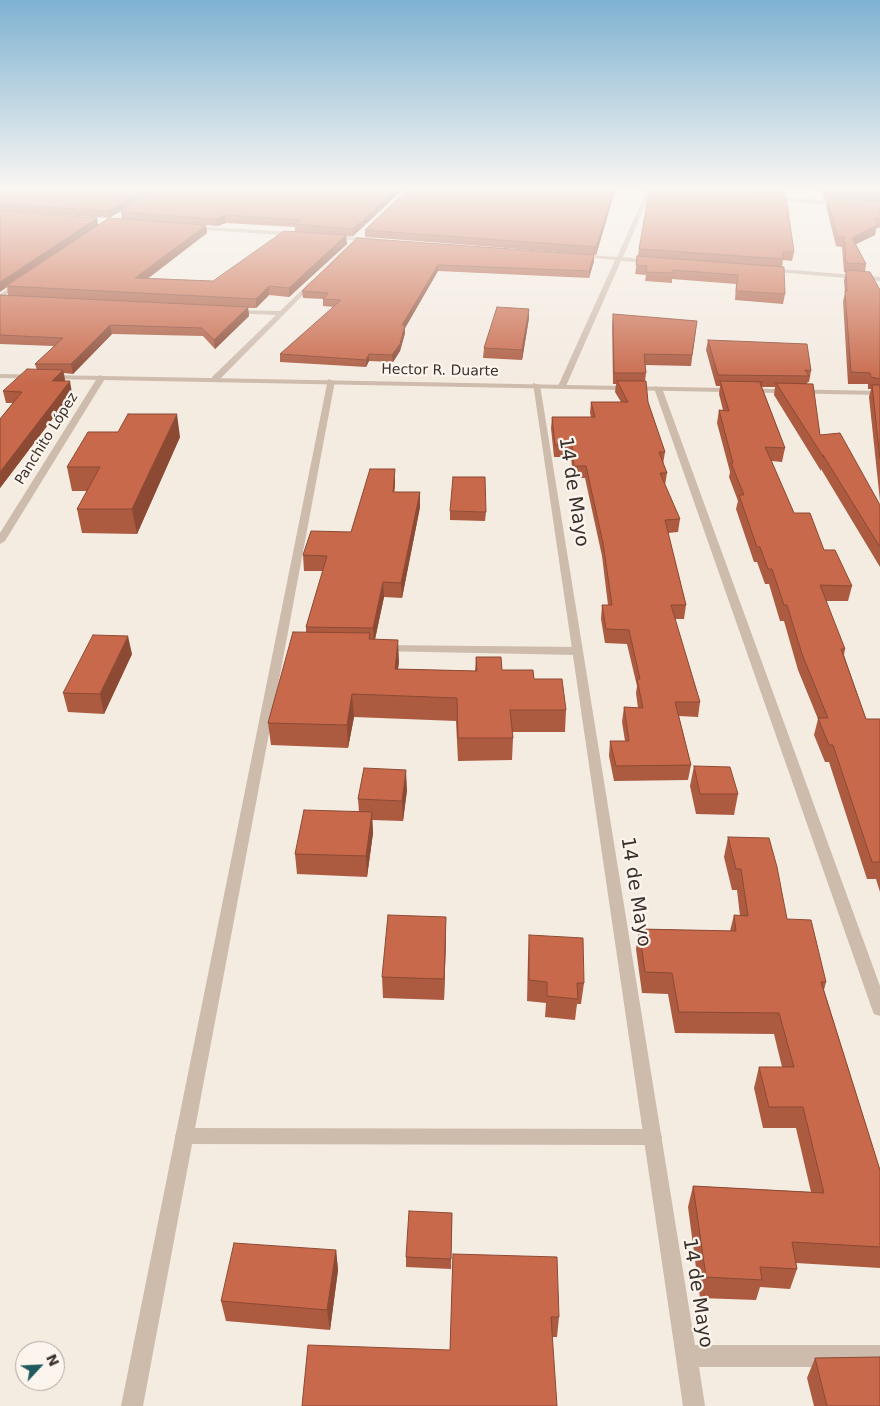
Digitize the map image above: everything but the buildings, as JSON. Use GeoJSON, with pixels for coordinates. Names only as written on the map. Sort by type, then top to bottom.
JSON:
{"type":"FeatureCollection","features":[{"type":"Feature","properties":{"kind":"street"},"geometry":{"type":"LineString","coordinates":[[562,386],[622,253]]}},
{"type":"Feature","properties":{"kind":"street"},"geometry":{"type":"LineString","coordinates":[[571,255],[657,262]]}},
{"type":"Feature","properties":{"kind":"street"},"geometry":{"type":"LineString","coordinates":[[764,270],[880,279]]}},
{"type":"Feature","properties":{"kind":"street"},"geometry":{"type":"LineString","coordinates":[[215,379],[279,314],[323,273]]}},
{"type":"Feature","properties":{"kind":"street"},"geometry":{"type":"LineString","coordinates":[[0,298],[24,281]]}},
{"type":"Feature","properties":{"kind":"street"},"geometry":{"type":"LineString","coordinates":[[0,298],[10,299]]}},
{"type":"Feature","properties":{"kind":"street"},"geometry":{"type":"LineString","coordinates":[[220,310],[279,314]]}},
{"type":"Feature","properties":{"kind":"street","name":"Hector R. Duarte"},"geometry":{"type":"LineString","coordinates":[[0,376],[880,392]]}},
{"type":"Feature","properties":{"kind":"street","name":"Panchito López"},"geometry":{"type":"LineString","coordinates":[[0,540],[102,377]]}},
{"type":"Feature","properties":{"kind":"street"},"geometry":{"type":"LineString","coordinates":[[132,1406],[184,1136],[284,649],[331,382]]}},
{"type":"Feature","properties":{"kind":"street","name":"14 de Mayo"},"geometry":{"type":"LineString","coordinates":[[536,385],[694,1406]]}},
{"type":"Feature","properties":{"kind":"street"},"geometry":{"type":"LineString","coordinates":[[658,388],[880,1009]]}},
{"type":"Feature","properties":{"kind":"street"},"geometry":{"type":"LineString","coordinates":[[369,649],[578,651]]}},
{"type":"Feature","properties":{"kind":"street"},"geometry":{"type":"LineString","coordinates":[[184,1136],[653,1137]]}},
{"type":"Feature","properties":{"kind":"street"},"geometry":{"type":"LineString","coordinates":[[687,1356],[880,1356]]}}]}
